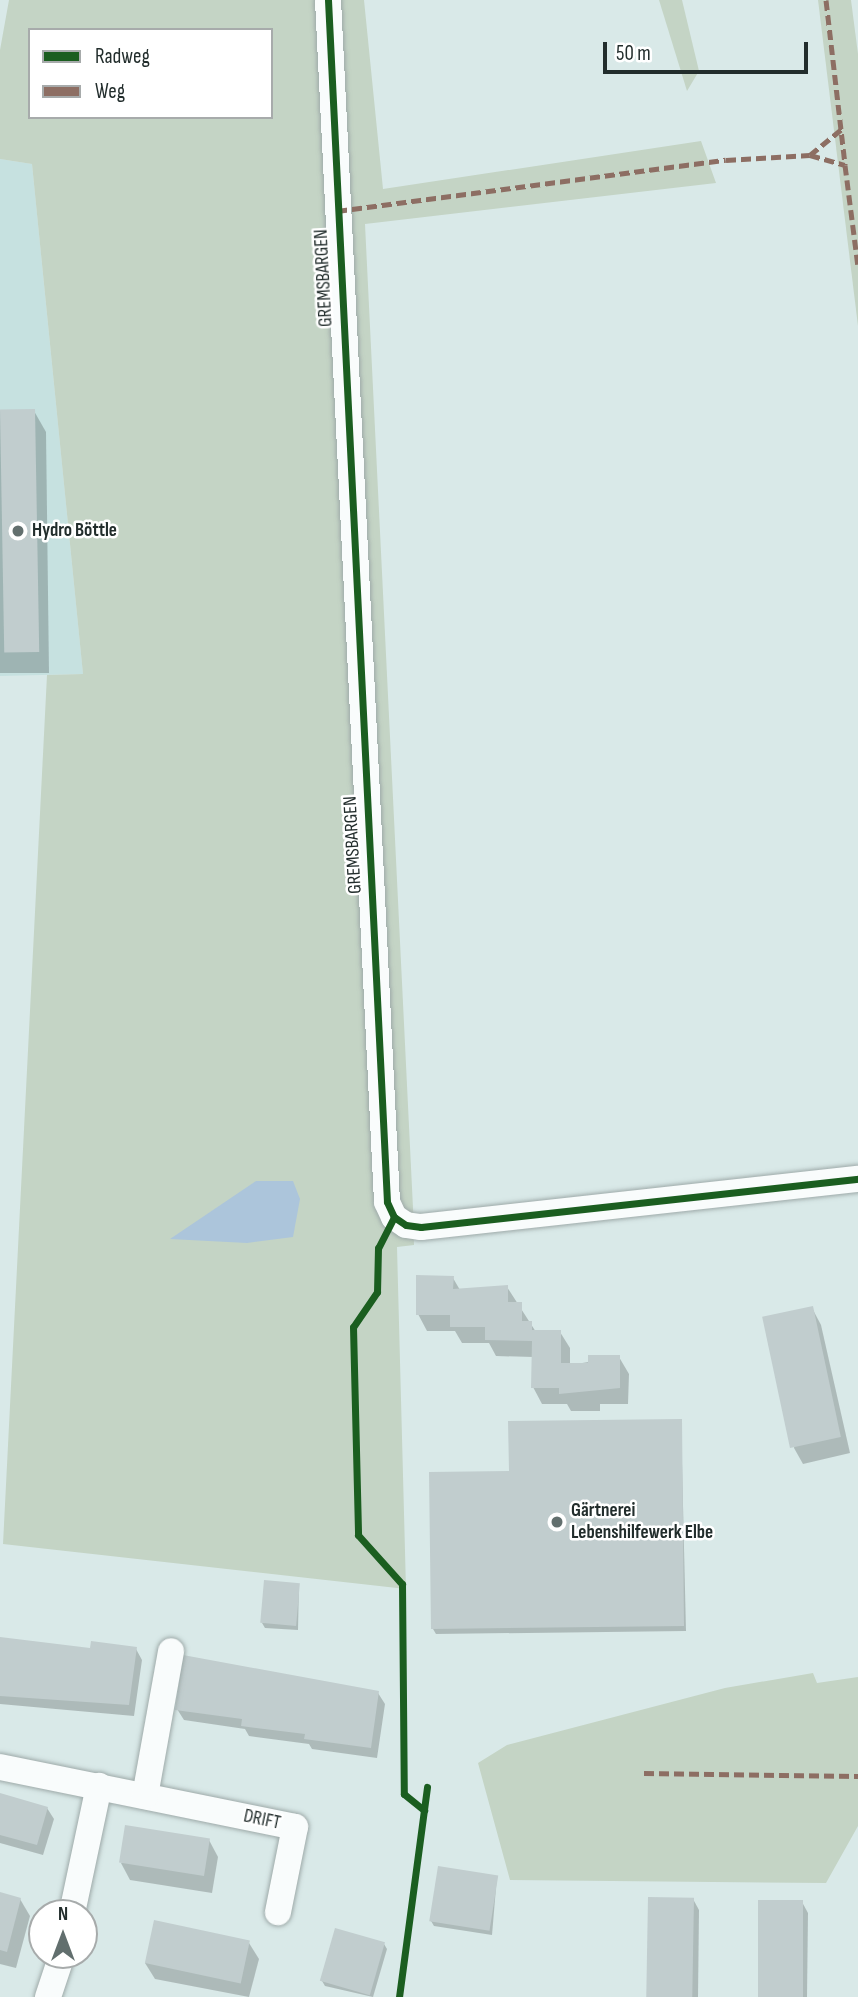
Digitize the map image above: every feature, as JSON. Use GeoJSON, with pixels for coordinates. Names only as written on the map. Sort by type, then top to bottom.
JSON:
{"type":"FeatureCollection","features":[{"type":"Feature","properties":{"kind":"street","name":"GREMSBARGEN"},"geometry":{"type":"LineString","coordinates":[[328,0],[387,1202],[394,1217],[405,1225],[422,1227],[858,1179]]}},
{"type":"Feature","properties":{"kind":"street"},"geometry":{"type":"LineString","coordinates":[[145,1796],[171,1651]]}},
{"type":"Feature","properties":{"kind":"street","name":"DRIFT"},"geometry":{"type":"LineString","coordinates":[[0,1767],[295,1828],[278,1912]]}},
{"type":"Feature","properties":{"kind":"street"},"geometry":{"type":"LineString","coordinates":[[75,1899],[99,1786]]}},
{"type":"Feature","properties":{"kind":"street"},"geometry":{"type":"LineString","coordinates":[[48,1997],[57,1969]]}},
{"type":"Feature","properties":{"kind":"shaded area"},"geometry":{"type":"Polygon","coordinates":[[[0,159],[32,164],[83,674],[0,676],[0,159]]]}},
{"type":"Feature","properties":{"kind":"shaded area"},"geometry":{"type":"Polygon","coordinates":[[[256,1181],[293,1181],[300,1199],[293,1237],[247,1243],[170,1239],[256,1181]]]}},
{"type":"Feature","properties":{"kind":"green space"},"geometry":{"type":"Polygon","coordinates":[[[9,0],[364,0],[383,189],[701,141],[716,183],[365,224],[413,1208],[414,1245],[397,1247],[406,1589],[3,1544],[47,675],[83,674],[32,164],[0,159],[0,50],[9,0]]]}},
{"type":"Feature","properties":{"kind":"green space"},"geometry":{"type":"Polygon","coordinates":[[[659,0],[682,0],[699,71],[687,91],[659,0]]]}},
{"type":"Feature","properties":{"kind":"green space"},"geometry":{"type":"Polygon","coordinates":[[[818,0],[851,0],[858,54],[858,326],[818,0]]]}},
{"type":"Feature","properties":{"kind":"green space"},"geometry":{"type":"Polygon","coordinates":[[[813,1673],[817,1683],[858,1677],[858,1826],[826,1883],[510,1880],[478,1763],[507,1745],[725,1688],[813,1673]]]}},
{"type":"Feature","properties":{"kind":"building","name":"Hydro Böttle"},"geometry":{"type":"Polygon","coordinates":[[[35,409],[39,652],[4,653],[0,410],[35,409]]]}},
{"type":"Feature","properties":{"kind":"building"},"geometry":{"type":"Polygon","coordinates":[[[416,1275],[454,1276],[453,1289],[508,1285],[508,1302],[522,1302],[522,1321],[532,1321],[532,1330],[561,1330],[561,1363],[588,1363],[588,1355],[620,1355],[620,1388],[559,1394],[559,1388],[531,1388],[532,1341],[485,1340],[485,1327],[450,1327],[450,1315],[416,1315],[416,1275]]]}},
{"type":"Feature","properties":{"kind":"building"},"geometry":{"type":"Polygon","coordinates":[[[813,1306],[841,1437],[790,1448],[762,1317],[813,1306]]]}},
{"type":"Feature","properties":{"kind":"building"},"geometry":{"type":"Polygon","coordinates":[[[682,1419],[684,1626],[431,1629],[429,1472],[509,1471],[508,1421],[682,1419]]]}},
{"type":"Feature","properties":{"kind":"building"},"geometry":{"type":"Polygon","coordinates":[[[264,1580],[300,1583],[296,1626],[260,1623],[264,1580]]]}},
{"type":"Feature","properties":{"kind":"building"},"geometry":{"type":"Polygon","coordinates":[[[0,1637],[90,1648],[91,1641],[137,1647],[129,1705],[0,1696],[0,1637]]]}},
{"type":"Feature","properties":{"kind":"building"},"geometry":{"type":"Polygon","coordinates":[[[183,1655],[379,1691],[371,1748],[304,1739],[305,1734],[241,1726],[242,1719],[175,1710],[183,1655]]]}},
{"type":"Feature","properties":{"kind":"building"},"geometry":{"type":"Polygon","coordinates":[[[0,1793],[48,1807],[37,1845],[0,1835],[0,1793]]]}},
{"type":"Feature","properties":{"kind":"building"},"geometry":{"type":"Polygon","coordinates":[[[125,1825],[210,1838],[204,1876],[119,1863],[125,1825]]]}},
{"type":"Feature","properties":{"kind":"building"},"geometry":{"type":"Polygon","coordinates":[[[438,1866],[498,1876],[489,1931],[429,1921],[438,1866]]]}},
{"type":"Feature","properties":{"kind":"building"},"geometry":{"type":"Polygon","coordinates":[[[0,1892],[21,1898],[7,1952],[0,1950],[0,1892]]]}},
{"type":"Feature","properties":{"kind":"building"},"geometry":{"type":"Polygon","coordinates":[[[648,1897],[694,1898],[692,1997],[646,1997],[648,1897]]]}},
{"type":"Feature","properties":{"kind":"building"},"geometry":{"type":"Polygon","coordinates":[[[758,1900],[803,1900],[803,1997],[758,1997],[758,1900]]]}},
{"type":"Feature","properties":{"kind":"building"},"geometry":{"type":"Polygon","coordinates":[[[154,1920],[250,1940],[241,1983],[145,1963],[154,1920]]]}},
{"type":"Feature","properties":{"kind":"building"},"geometry":{"type":"Polygon","coordinates":[[[335,1928],[385,1942],[370,1995],[320,1981],[335,1928]]]}},
{"type":"Feature","properties":{"kind":"marked path"},"geometry":{"type":"LineString","coordinates":[[826,0],[845,165]]}},
{"type":"Feature","properties":{"kind":"marked path"},"geometry":{"type":"LineString","coordinates":[[810,155],[843,128]]}},
{"type":"Feature","properties":{"kind":"marked path"},"geometry":{"type":"LineString","coordinates":[[337,211],[726,160],[810,155],[845,165],[858,267]]}},
{"type":"Feature","properties":{"kind":"marked path"},"geometry":{"type":"LineString","coordinates":[[644,1773],[858,1776]]}},
{"type":"Feature","properties":{"kind":"cycle path"},"geometry":{"type":"LineString","coordinates":[[328,0],[387,1202],[394,1217],[406,1225],[421,1227],[858,1179]]}},
{"type":"Feature","properties":{"kind":"cycle path"},"geometry":{"type":"LineString","coordinates":[[394,1217],[378,1248],[377,1292],[353,1327],[358,1535],[402,1584],[404,1794],[424,1810]]}},
{"type":"Feature","properties":{"kind":"cycle path"},"geometry":{"type":"LineString","coordinates":[[399,1997],[427,1787]]}},
{"type":"Feature","properties":{"kind":"place","name":"Hydro Böttle"},"geometry":{"type":"Point","coordinates":[18,531]}},
{"type":"Feature","properties":{"kind":"place","name":"Gärtnerei Lebenshilfewerk Elbe"},"geometry":{"type":"Point","coordinates":[557,1522]}}]}
